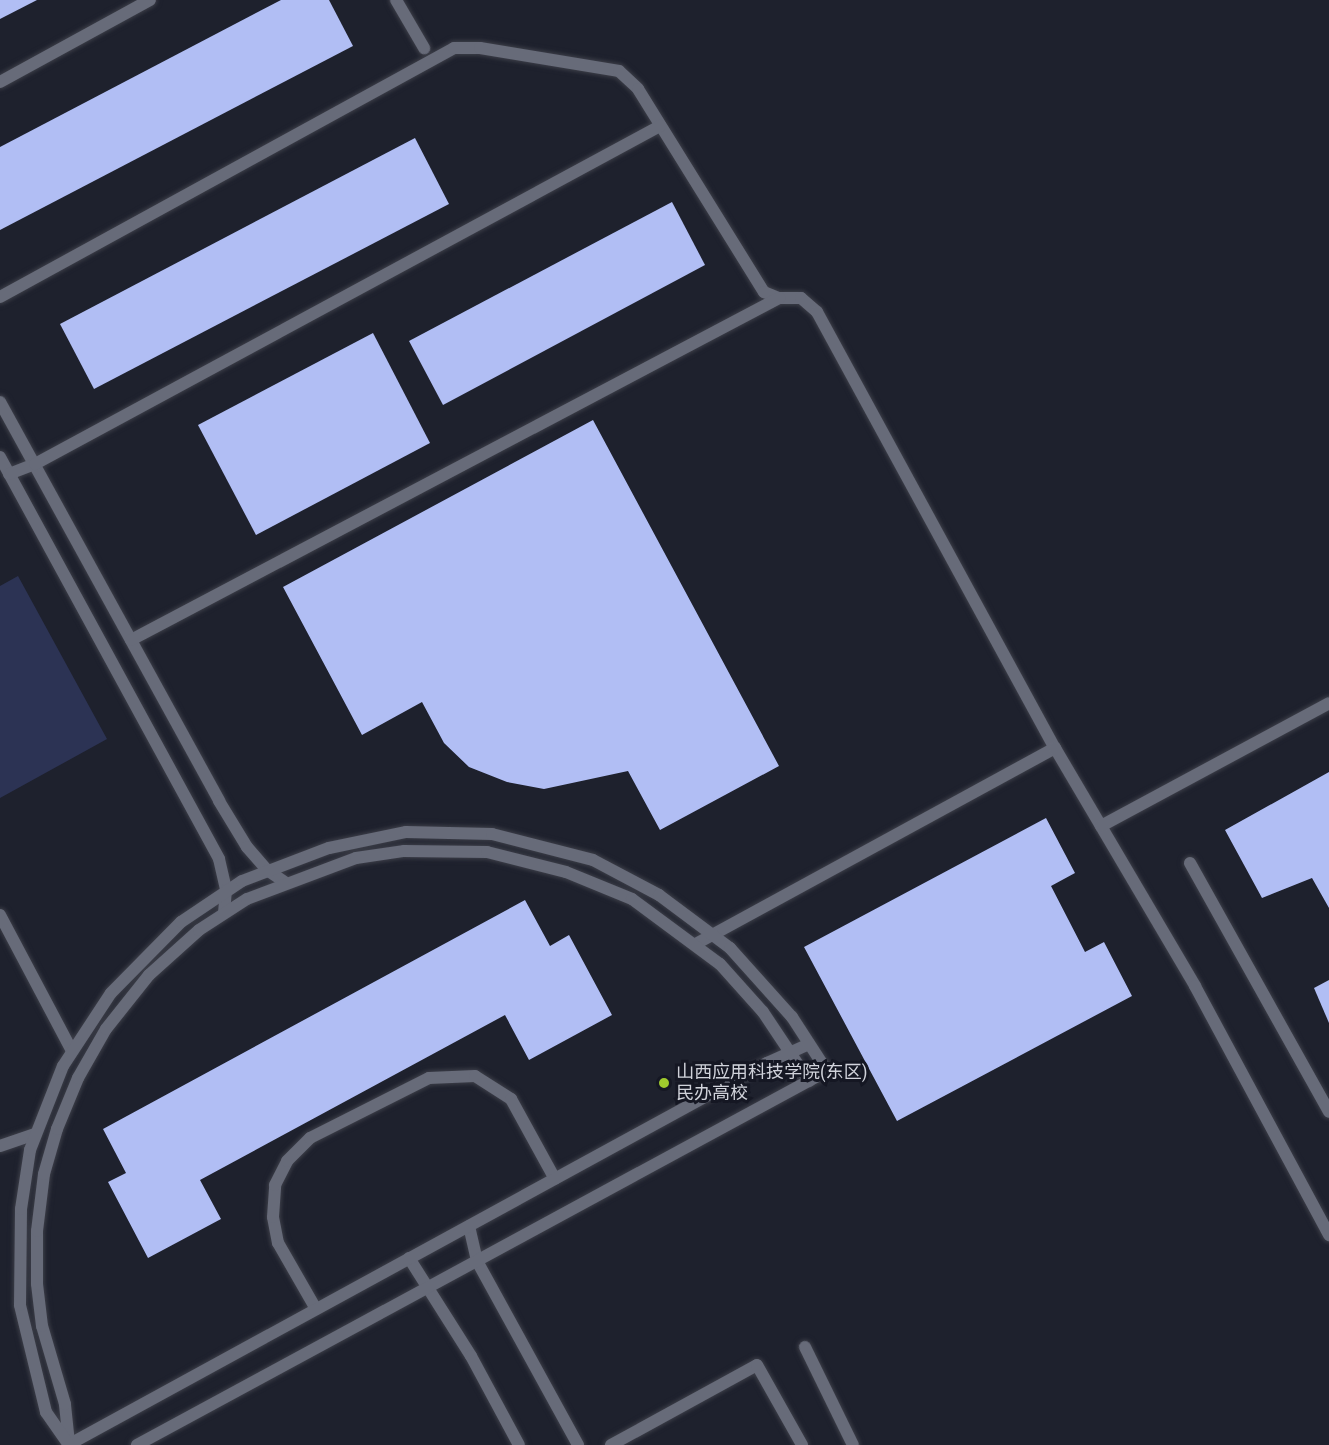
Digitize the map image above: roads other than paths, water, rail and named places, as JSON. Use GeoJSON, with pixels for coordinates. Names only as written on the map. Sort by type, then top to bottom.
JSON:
{"type":"FeatureCollection","features":[{"type":"Feature","properties":{"kind":"lane"},"geometry":{"type":"LineString","coordinates":[[0,82],[150,0]]}},
{"type":"Feature","properties":{"kind":"lane"},"geometry":{"type":"LineString","coordinates":[[396,0],[424,48]]}},
{"type":"Feature","properties":{"kind":"lane"},"geometry":{"type":"LineString","coordinates":[[0,297],[454,48],[480,48],[619,71],[638,89],[764,292],[779,298],[801,298],[818,312],[1055,748],[1195,986],[1329,1235]]}},
{"type":"Feature","properties":{"kind":"lane"},"geometry":{"type":"LineString","coordinates":[[9,474],[35,464],[660,126]]}},
{"type":"Feature","properties":{"kind":"lane"},"geometry":{"type":"LineString","coordinates":[[131,640],[779,298]]}},
{"type":"Feature","properties":{"kind":"lane"},"geometry":{"type":"LineString","coordinates":[[0,402],[219,801],[247,847],[267,870],[286,883]]}},
{"type":"Feature","properties":{"kind":"lane"},"geometry":{"type":"LineString","coordinates":[[0,457],[219,859],[226,890],[224,913]]}},
{"type":"Feature","properties":{"kind":"lane"},"geometry":{"type":"LineString","coordinates":[[1101,826],[1329,703]]}},
{"type":"Feature","properties":{"kind":"lane"},"geometry":{"type":"LineString","coordinates":[[696,945],[1055,748]]}},
{"type":"Feature","properties":{"kind":"lane"},"geometry":{"type":"LineString","coordinates":[[69,1445],[46,1412],[20,1305],[21,1209],[35,1134],[72,1051],[128,973],[181,922],[226,890],[267,870],[364,838],[406,832],[492,834],[593,860],[659,895],[714,935],[769,990],[810,1044],[827,1071],[137,1445]]}},
{"type":"Feature","properties":{"kind":"lane"},"geometry":{"type":"LineString","coordinates":[[69,1445],[65,1404],[42,1326],[37,1284],[37,1231],[44,1174],[57,1129],[78,1078],[106,1029],[149,975],[199,930],[224,913],[286,883],[356,858],[404,851],[487,852],[566,872],[632,899],[720,964],[763,1012],[792,1051],[809,1081]]}},
{"type":"Feature","properties":{"kind":"lane"},"geometry":{"type":"LineString","coordinates":[[1190,863],[1329,1112]]}},
{"type":"Feature","properties":{"kind":"lane"},"geometry":{"type":"LineString","coordinates":[[0,915],[72,1051]]}},
{"type":"Feature","properties":{"kind":"lane"},"geometry":{"type":"LineString","coordinates":[[69,1445],[409,1258],[792,1051],[810,1044]]}},
{"type":"Feature","properties":{"kind":"lane"},"geometry":{"type":"LineString","coordinates":[[316,1309],[278,1243],[273,1217],[275,1185],[287,1161],[310,1138],[429,1078],[475,1076],[511,1099],[555,1179]]}},
{"type":"Feature","properties":{"kind":"lane"},"geometry":{"type":"LineString","coordinates":[[0,1146],[35,1134]]}},
{"type":"Feature","properties":{"kind":"lane"},"geometry":{"type":"LineString","coordinates":[[470,1226],[477,1261],[578,1445]]}},
{"type":"Feature","properties":{"kind":"lane"},"geometry":{"type":"LineString","coordinates":[[409,1258],[430,1286],[519,1445]]}},
{"type":"Feature","properties":{"kind":"lane"},"geometry":{"type":"LineString","coordinates":[[805,1347],[853,1445]]}},
{"type":"Feature","properties":{"kind":"lane"},"geometry":{"type":"LineString","coordinates":[[611,1445],[757,1365],[802,1445]]}},
{"type":"Feature","properties":{"kind":"place","name":"山西应用科技学院(东区) 民办高校"},"geometry":{"type":"Point","coordinates":[664,1083]}}]}
